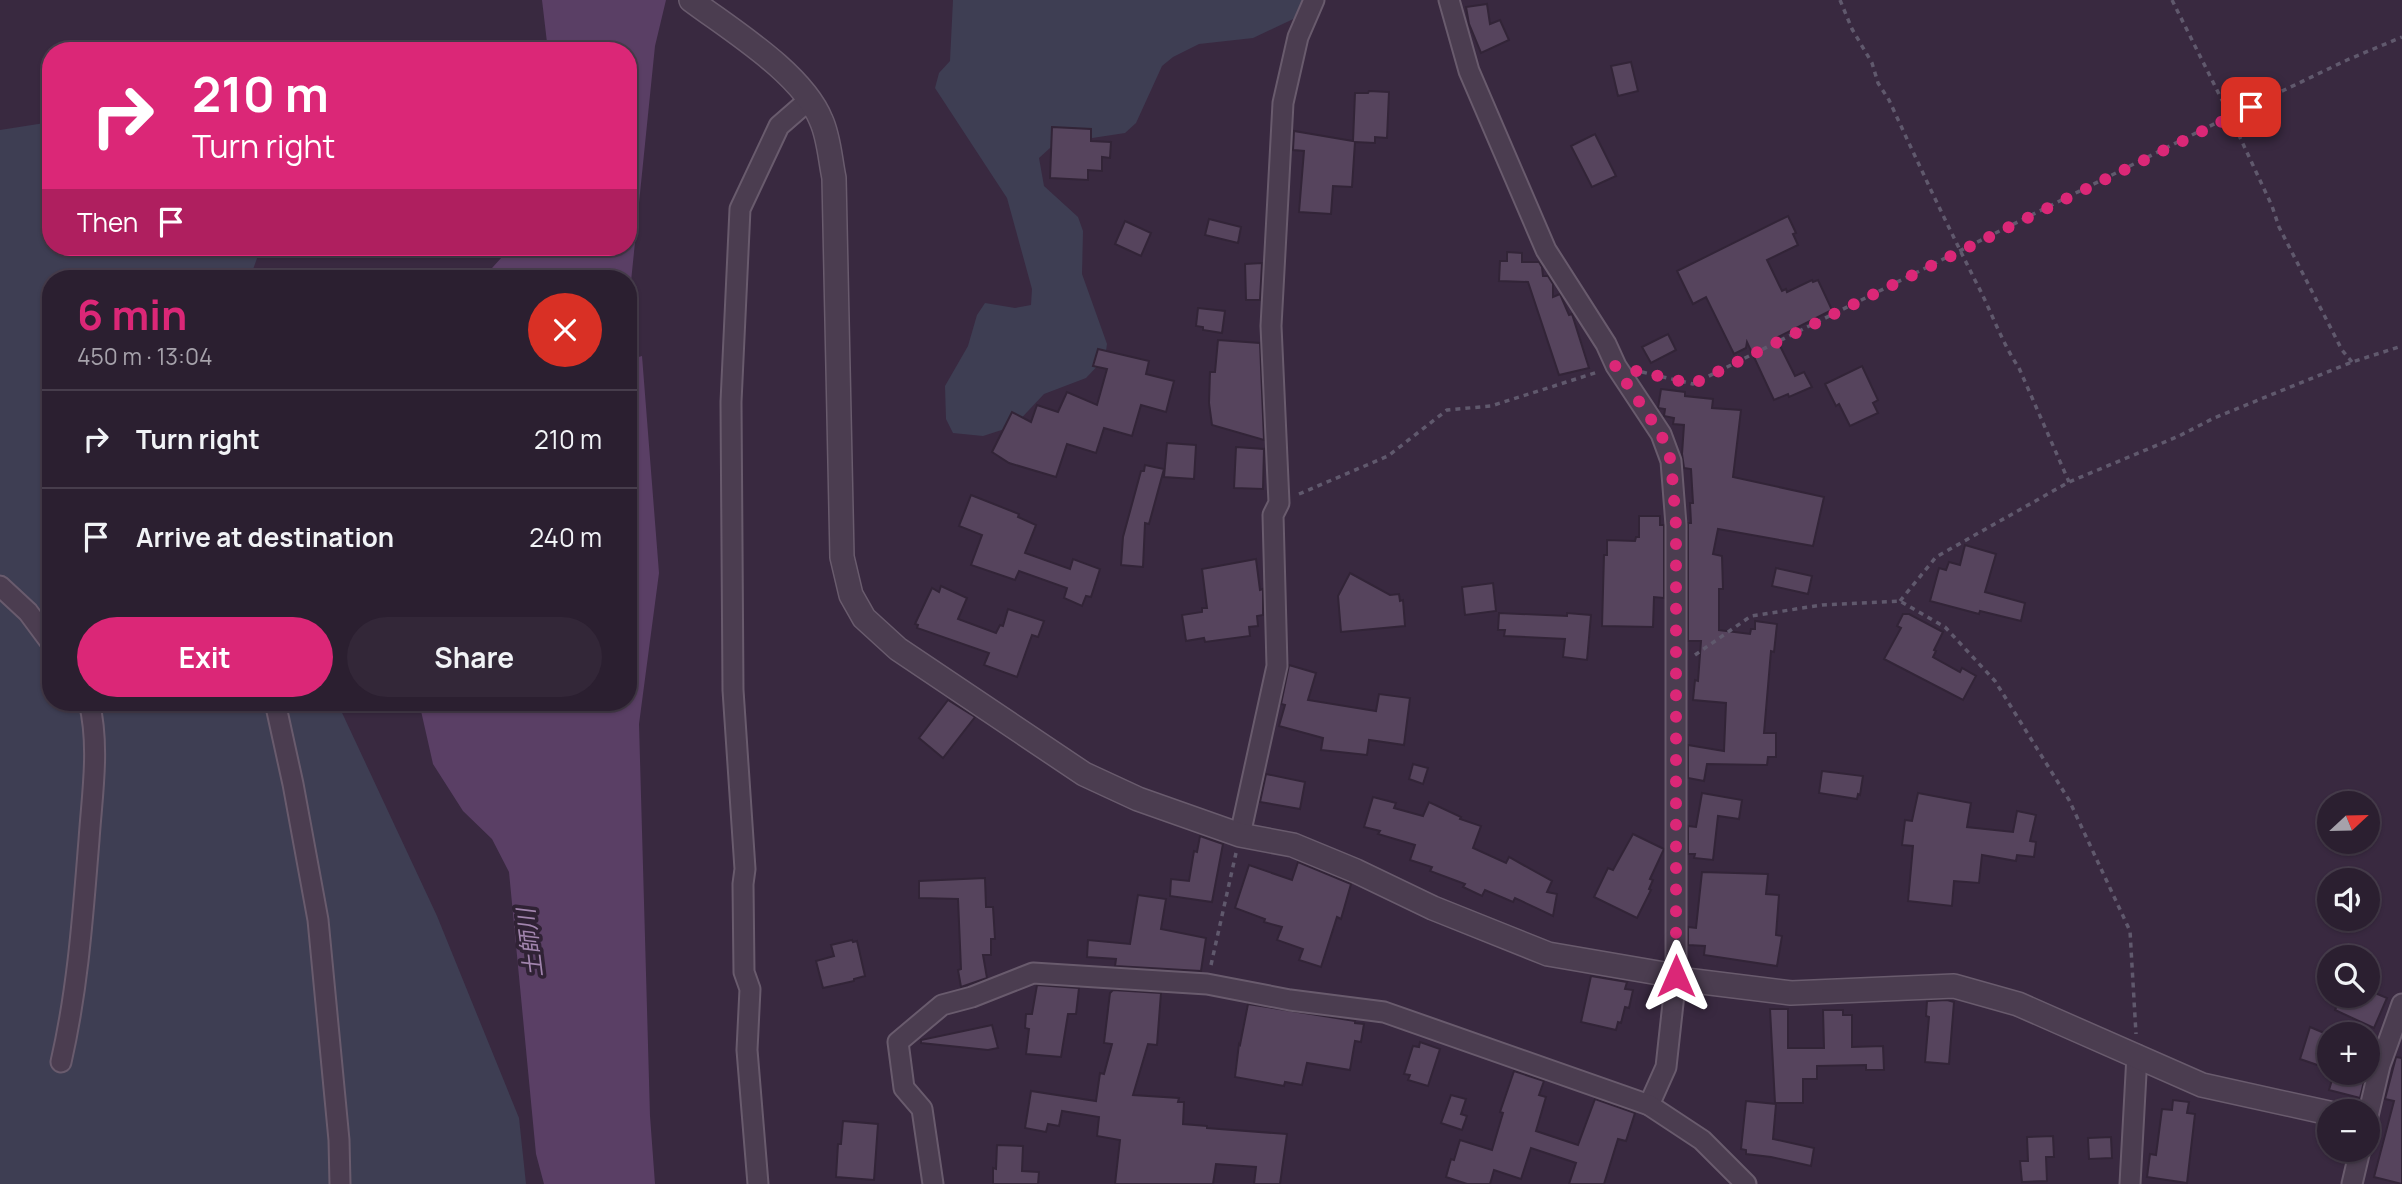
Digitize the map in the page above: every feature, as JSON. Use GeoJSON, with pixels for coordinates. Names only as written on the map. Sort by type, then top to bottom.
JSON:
{"type":"FeatureCollection","features":[{"type":"Feature","properties":{"kind":"street"},"geometry":{"type":"LineString","coordinates":[[691,0],[791,76],[810,99],[822,120],[834,178],[842,557],[851,595],[864,618],[898,649],[1084,774],[1138,799],[1240,835],[1293,845],[1356,871],[1433,908],[1548,954],[1686,980],[1791,993],[1955,986],[2018,1004],[2202,1086],[2317,1110]]}},
{"type":"Feature","properties":{"kind":"street"},"geometry":{"type":"LineString","coordinates":[[1240,835],[1277,666],[1273,515],[1279,503],[1271,326],[1283,103],[1298,37],[1314,0]]}},
{"type":"Feature","properties":{"kind":"street"},"geometry":{"type":"LineString","coordinates":[[1449,0],[1469,71],[1546,250],[1606,344],[1615,366],[1661,434],[1671,461],[1676,525],[1676,976],[1666,1067],[1649,1105]]}},
{"type":"Feature","properties":{"kind":"street"},"geometry":{"type":"LineString","coordinates":[[758,1184],[747,1050],[750,989],[744,972],[745,869],[733,690],[731,402],[740,209],[779,126],[810,99]]}},
{"type":"Feature","properties":{"kind":"street"},"geometry":{"type":"LineString","coordinates":[[0,611],[4,589]]}},
{"type":"Feature","properties":{"kind":"street"},"geometry":{"type":"LineString","coordinates":[[4,589],[28,612],[42,631]]}},
{"type":"Feature","properties":{"kind":"street"},"geometry":{"type":"LineString","coordinates":[[61,1062],[72,1011],[85,893],[93,793],[95,724],[91,711]]}},
{"type":"Feature","properties":{"kind":"street"},"geometry":{"type":"LineString","coordinates":[[277,711],[318,920],[339,1139],[340,1184]]}},
{"type":"Feature","properties":{"kind":"street"},"geometry":{"type":"LineString","coordinates":[[933,1184],[922,1110],[904,1088],[898,1042],[942,1005],[972,997],[1033,973],[1207,984],[1290,1000],[1384,1012],[1649,1105],[1702,1140],[1746,1184]]}},
{"type":"Feature","properties":{"kind":"street"},"geometry":{"type":"LineString","coordinates":[[2372,1099],[2380,1065],[2402,1004]]}},
{"type":"Feature","properties":{"kind":"street"},"geometry":{"type":"LineString","coordinates":[[2130,1184],[2137,1055]]}},
{"type":"Feature","properties":{"kind":"street"},"geometry":{"type":"LineString","coordinates":[[2351,1184],[2357,1162]]}},
{"type":"Feature","properties":{"kind":"path"},"geometry":{"type":"LineString","coordinates":[[1840,0],[1959,252],[2019,368],[2069,482]]}},
{"type":"Feature","properties":{"kind":"path"},"geometry":{"type":"LineString","coordinates":[[2172,0],[2230,116],[2272,206],[2279,228],[2342,350],[2352,362]]}},
{"type":"Feature","properties":{"kind":"path"},"geometry":{"type":"LineString","coordinates":[[1279,503],[1388,456],[1447,410],[1491,406],[1615,366],[1693,384],[2230,116],[2402,37]]}},
{"type":"Feature","properties":{"kind":"path"},"geometry":{"type":"LineString","coordinates":[[1900,601],[1936,557],[2069,482],[2179,436],[2214,418],[2352,362],[2402,346]]}},
{"type":"Feature","properties":{"kind":"path"},"geometry":{"type":"LineString","coordinates":[[1676,668],[1751,616],[1822,605],[1900,601],[1945,627],[1995,681],[2069,800],[2130,930],[2137,1055]]}},
{"type":"Feature","properties":{"kind":"path"},"geometry":{"type":"LineString","coordinates":[[1207,984],[1240,835]]}},
{"type":"Feature","properties":{"kind":"shaded area"},"geometry":{"type":"Polygon","coordinates":[[[953,0],[1311,0],[1306,13],[1253,38],[1199,44],[1173,57],[1162,66],[1136,123],[1125,133],[1066,142],[1050,148],[1039,158],[1044,186],[1078,217],[1083,231],[1082,274],[1107,344],[1105,358],[1086,378],[1044,394],[1014,426],[983,436],[953,433],[946,419],[945,386],[968,346],[977,315],[985,303],[1015,308],[1031,305],[1032,289],[1007,198],[935,88],[939,73],[950,61],[953,0]]]}},
{"type":"Feature","properties":{"kind":"shaded area"},"geometry":{"type":"Polygon","coordinates":[[[42,123],[42,256],[258,256],[253,270],[42,270],[42,711],[341,711],[437,916],[519,1118],[526,1184],[0,1184],[0,130],[42,123]]]}},
{"type":"Feature","properties":{"kind":"water"},"geometry":{"type":"Polygon","coordinates":[[[542,0],[666,0],[655,46],[637,223],[637,42],[547,42],[542,0]]]}},
{"type":"Feature","properties":{"kind":"water"},"geometry":{"type":"Polygon","coordinates":[[[503,256],[634,256],[632,270],[490,270],[503,256]]]}},
{"type":"Feature","properties":{"kind":"water","name":"土師川"},"geometry":{"type":"Polygon","coordinates":[[[642,356],[659,573],[639,724],[650,1116],[655,1184],[544,1184],[536,1154],[509,872],[492,839],[463,811],[433,764],[421,711],[637,711],[637,357],[642,356]]]}},
{"type":"Feature","properties":{"kind":"building"},"geometry":{"type":"Polygon","coordinates":[[[1487,4],[1490,24],[1500,20],[1509,40],[1481,53],[1469,24],[1466,7],[1487,4]]]}},
{"type":"Feature","properties":{"kind":"building"},"geometry":{"type":"Polygon","coordinates":[[[1631,62],[1638,91],[1618,96],[1611,66],[1631,62]]]}},
{"type":"Feature","properties":{"kind":"building"},"geometry":{"type":"Polygon","coordinates":[[[1389,92],[1387,138],[1375,137],[1375,143],[1355,142],[1352,187],[1333,186],[1331,214],[1299,212],[1304,151],[1293,150],[1294,131],[1353,141],[1355,93],[1389,92]]]}},
{"type":"Feature","properties":{"kind":"building"},"geometry":{"type":"Polygon","coordinates":[[[1052,127],[1091,129],[1091,141],[1111,142],[1110,158],[1102,157],[1102,171],[1088,170],[1088,180],[1050,178],[1052,127]]]}},
{"type":"Feature","properties":{"kind":"building"},"geometry":{"type":"Polygon","coordinates":[[[1595,134],[1616,176],[1592,187],[1571,146],[1595,134]]]}},
{"type":"Feature","properties":{"kind":"building"},"geometry":{"type":"Polygon","coordinates":[[[1788,216],[1798,245],[1767,260],[1782,291],[1786,289],[1787,292],[1812,280],[1818,280],[1832,310],[1776,338],[1795,376],[1804,372],[1812,387],[1774,400],[1747,342],[1746,348],[1734,354],[1706,297],[1693,304],[1677,271],[1788,216]]]}},
{"type":"Feature","properties":{"kind":"building"},"geometry":{"type":"Polygon","coordinates":[[[1209,219],[1241,227],[1238,243],[1205,235],[1209,219]]]}},
{"type":"Feature","properties":{"kind":"building"},"geometry":{"type":"Polygon","coordinates":[[[1125,221],[1151,233],[1141,256],[1115,244],[1125,221]]]}},
{"type":"Feature","properties":{"kind":"building"},"geometry":{"type":"Polygon","coordinates":[[[1507,252],[1522,253],[1522,262],[1539,262],[1543,276],[1548,276],[1553,284],[1553,297],[1560,294],[1569,315],[1572,314],[1589,368],[1559,375],[1528,282],[1499,281],[1500,261],[1507,261],[1507,252]]]}},
{"type":"Feature","properties":{"kind":"building"},"geometry":{"type":"Polygon","coordinates":[[[1262,263],[1260,300],[1246,300],[1245,264],[1262,263]]]}},
{"type":"Feature","properties":{"kind":"building"},"geometry":{"type":"Polygon","coordinates":[[[1198,308],[1225,311],[1222,333],[1196,326],[1198,308]]]}},
{"type":"Feature","properties":{"kind":"building"},"geometry":{"type":"Polygon","coordinates":[[[1668,334],[1676,350],[1651,363],[1642,347],[1668,334]]]}},
{"type":"Feature","properties":{"kind":"building"},"geometry":{"type":"Polygon","coordinates":[[[1218,340],[1260,343],[1264,440],[1212,425],[1209,403],[1210,372],[1215,372],[1218,340]]]}},
{"type":"Feature","properties":{"kind":"building"},"geometry":{"type":"Polygon","coordinates":[[[1098,349],[1149,361],[1146,374],[1174,381],[1166,412],[1141,405],[1132,436],[1104,428],[1096,453],[1067,444],[1056,477],[1009,463],[992,452],[1012,412],[1031,422],[1037,405],[1058,412],[1067,392],[1097,405],[1107,369],[1093,366],[1098,349]]]}},
{"type":"Feature","properties":{"kind":"building"},"geometry":{"type":"Polygon","coordinates":[[[1862,366],[1878,400],[1873,403],[1878,413],[1850,426],[1825,384],[1862,366]]]}},
{"type":"Feature","properties":{"kind":"building"},"geometry":{"type":"Polygon","coordinates":[[[1661,389],[1685,392],[1685,396],[1713,399],[1712,408],[1741,410],[1733,477],[1824,497],[1813,546],[1718,529],[1713,554],[1722,556],[1723,589],[1719,589],[1719,630],[1750,634],[1751,629],[1755,629],[1755,621],[1777,624],[1774,652],[1771,651],[1764,733],[1776,733],[1776,757],[1768,757],[1767,765],[1707,764],[1704,781],[1688,778],[1688,745],[1724,751],[1726,703],[1693,700],[1695,680],[1698,681],[1701,641],[1688,641],[1688,523],[1691,523],[1690,503],[1693,503],[1691,469],[1684,468],[1684,425],[1673,424],[1674,418],[1664,416],[1665,409],[1658,408],[1661,389]]]}},
{"type":"Feature","properties":{"kind":"building"},"geometry":{"type":"Polygon","coordinates":[[[1167,443],[1196,445],[1194,479],[1164,477],[1167,443]]]}},
{"type":"Feature","properties":{"kind":"building"},"geometry":{"type":"Polygon","coordinates":[[[1236,447],[1264,449],[1263,489],[1234,488],[1236,447]]]}},
{"type":"Feature","properties":{"kind":"building"},"geometry":{"type":"Polygon","coordinates":[[[1145,465],[1164,469],[1149,524],[1145,523],[1143,567],[1121,565],[1123,537],[1145,465]]]}},
{"type":"Feature","properties":{"kind":"building"},"geometry":{"type":"Polygon","coordinates":[[[971,495],[1019,514],[1018,517],[1036,525],[1025,553],[1070,569],[1073,559],[1100,569],[1091,597],[1086,596],[1082,606],[1064,598],[1067,588],[1019,571],[1015,580],[971,565],[982,535],[959,526],[971,495]]]}},
{"type":"Feature","properties":{"kind":"building"},"geometry":{"type":"Polygon","coordinates":[[[1639,516],[1660,516],[1660,525],[1664,525],[1664,598],[1654,597],[1653,627],[1602,626],[1604,555],[1607,555],[1607,540],[1635,541],[1636,537],[1639,537],[1639,516]]]}},
{"type":"Feature","properties":{"kind":"building"},"geometry":{"type":"Polygon","coordinates":[[[1965,545],[1996,554],[1985,592],[2025,603],[2021,621],[1980,611],[1979,614],[1930,601],[1939,568],[1946,570],[1949,562],[1960,565],[1965,545]]]}},
{"type":"Feature","properties":{"kind":"building"},"geometry":{"type":"Polygon","coordinates":[[[1256,559],[1260,590],[1263,589],[1263,615],[1257,616],[1258,626],[1249,627],[1250,636],[1205,642],[1204,638],[1186,641],[1182,615],[1202,612],[1202,608],[1207,608],[1202,569],[1256,559]]]}},
{"type":"Feature","properties":{"kind":"building"},"geometry":{"type":"Polygon","coordinates":[[[1776,568],[1812,576],[1808,594],[1772,586],[1776,568]]]}},
{"type":"Feature","properties":{"kind":"building"},"geometry":{"type":"Polygon","coordinates":[[[1350,573],[1390,595],[1399,594],[1400,601],[1403,600],[1405,626],[1341,632],[1338,596],[1350,573]]]}},
{"type":"Feature","properties":{"kind":"building"},"geometry":{"type":"Polygon","coordinates":[[[1493,583],[1496,611],[1465,615],[1462,587],[1493,583]]]}},
{"type":"Feature","properties":{"kind":"building"},"geometry":{"type":"Polygon","coordinates":[[[941,586],[967,598],[958,619],[996,633],[1000,625],[1003,626],[1008,609],[1044,621],[1038,637],[1032,635],[1017,677],[984,665],[989,653],[917,628],[918,625],[915,624],[932,588],[939,592],[941,586]]]}},
{"type":"Feature","properties":{"kind":"building"},"geometry":{"type":"Polygon","coordinates":[[[1499,613],[1591,615],[1587,660],[1563,657],[1565,639],[1504,636],[1505,630],[1498,630],[1499,613]]]}},
{"type":"Feature","properties":{"kind":"building"},"geometry":{"type":"Polygon","coordinates":[[[1903,614],[1909,614],[1943,632],[1933,657],[1960,672],[1962,668],[1976,676],[1963,700],[1884,659],[1901,628],[1897,626],[1903,614]]]}},
{"type":"Feature","properties":{"kind":"building"},"geometry":{"type":"Polygon","coordinates":[[[1289,665],[1316,673],[1308,700],[1376,711],[1379,694],[1410,698],[1404,745],[1369,740],[1367,755],[1321,750],[1323,738],[1279,726],[1285,705],[1281,704],[1289,665]]]}},
{"type":"Feature","properties":{"kind":"building"},"geometry":{"type":"Polygon","coordinates":[[[948,700],[975,717],[943,758],[919,738],[948,700]]]}},
{"type":"Feature","properties":{"kind":"building"},"geometry":{"type":"Polygon","coordinates":[[[1413,764],[1428,768],[1423,784],[1409,779],[1413,764]]]}},
{"type":"Feature","properties":{"kind":"building"},"geometry":{"type":"Polygon","coordinates":[[[1822,771],[1863,776],[1860,795],[1858,794],[1857,799],[1819,793],[1822,771]]]}},
{"type":"Feature","properties":{"kind":"building"},"geometry":{"type":"Polygon","coordinates":[[[1266,774],[1305,782],[1300,809],[1260,802],[1266,774]]]}},
{"type":"Feature","properties":{"kind":"building"},"geometry":{"type":"Polygon","coordinates":[[[1702,793],[1742,800],[1739,819],[1718,816],[1713,860],[1694,858],[1695,854],[1688,854],[1688,826],[1696,827],[1702,793]]]}},
{"type":"Feature","properties":{"kind":"building"},"geometry":{"type":"Polygon","coordinates":[[[1918,793],[1971,803],[1967,827],[2013,832],[2017,811],[2036,815],[2030,841],[2036,842],[2034,857],[2017,855],[2016,861],[1982,855],[1979,883],[1954,881],[1952,906],[1908,901],[1913,846],[1902,845],[1905,820],[1912,821],[1918,793]]]}},
{"type":"Feature","properties":{"kind":"building"},"geometry":{"type":"Polygon","coordinates":[[[1373,797],[1396,803],[1394,808],[1423,816],[1429,802],[1461,817],[1460,819],[1481,826],[1473,848],[1506,863],[1509,857],[1552,881],[1547,892],[1557,894],[1553,916],[1515,898],[1513,902],[1485,890],[1482,896],[1463,887],[1465,884],[1430,871],[1432,867],[1410,860],[1415,845],[1364,827],[1373,797]]]}},
{"type":"Feature","properties":{"kind":"building"},"geometry":{"type":"Polygon","coordinates":[[[1633,834],[1664,849],[1650,879],[1653,880],[1649,889],[1651,890],[1637,918],[1594,897],[1608,868],[1613,870],[1633,834]]]}},
{"type":"Feature","properties":{"kind":"building"},"geometry":{"type":"Polygon","coordinates":[[[1200,836],[1223,844],[1212,902],[1170,896],[1171,879],[1189,881],[1194,851],[1197,852],[1200,836]]]}},
{"type":"Feature","properties":{"kind":"building"},"geometry":{"type":"Polygon","coordinates":[[[1298,862],[1351,884],[1341,919],[1337,917],[1321,967],[1299,960],[1303,949],[1277,940],[1282,927],[1264,922],[1265,919],[1235,908],[1249,865],[1292,880],[1298,862]]]}},
{"type":"Feature","properties":{"kind":"building"},"geometry":{"type":"Polygon","coordinates":[[[1702,872],[1768,874],[1766,894],[1779,895],[1776,935],[1782,936],[1777,966],[1704,955],[1705,946],[1688,945],[1688,927],[1696,928],[1702,872]]]}},
{"type":"Feature","properties":{"kind":"building"},"geometry":{"type":"Polygon","coordinates":[[[985,878],[986,907],[993,907],[995,939],[991,939],[991,955],[983,955],[987,978],[961,987],[958,970],[961,969],[958,899],[919,898],[919,881],[985,878]]]}},
{"type":"Feature","properties":{"kind":"building"},"geometry":{"type":"Polygon","coordinates":[[[1138,895],[1166,899],[1161,929],[1206,938],[1201,971],[1115,966],[1116,959],[1087,957],[1088,940],[1130,944],[1138,895]]]}},
{"type":"Feature","properties":{"kind":"building"},"geometry":{"type":"Polygon","coordinates":[[[857,941],[865,976],[823,988],[816,961],[834,956],[831,945],[857,941]]]}},
{"type":"Feature","properties":{"kind":"building"},"geometry":{"type":"Polygon","coordinates":[[[1591,976],[1627,982],[1625,989],[1633,990],[1629,1008],[1625,1007],[1621,1023],[1618,1022],[1616,1030],[1581,1022],[1591,976]]]}},
{"type":"Feature","properties":{"kind":"building"},"geometry":{"type":"Polygon","coordinates":[[[1037,985],[1079,988],[1076,1014],[1068,1014],[1061,1057],[1026,1054],[1029,1029],[1025,1028],[1026,1014],[1032,1014],[1037,985]]]}},
{"type":"Feature","properties":{"kind":"building"},"geometry":{"type":"Polygon","coordinates":[[[1113,990],[1161,993],[1157,1045],[1148,1044],[1133,1095],[1179,1098],[1178,1102],[1184,1102],[1183,1124],[1287,1134],[1280,1184],[1254,1184],[1256,1167],[1216,1164],[1213,1184],[1115,1184],[1120,1140],[1097,1136],[1099,1117],[1062,1111],[1059,1126],[1048,1124],[1046,1132],[1025,1128],[1031,1091],[1096,1101],[1100,1073],[1104,1074],[1112,1044],[1104,1043],[1110,993],[1113,990]]]}},
{"type":"Feature","properties":{"kind":"building"},"geometry":{"type":"Polygon","coordinates":[[[2380,995],[2387,998],[2377,1022],[2361,1022],[2335,1010],[2380,1008],[2380,995]]]}},
{"type":"Feature","properties":{"kind":"building"},"geometry":{"type":"Polygon","coordinates":[[[1927,1001],[1954,1002],[1949,1064],[1925,1062],[1929,1017],[1926,1016],[1927,1001]]]}},
{"type":"Feature","properties":{"kind":"building"},"geometry":{"type":"Polygon","coordinates":[[[1248,1004],[1364,1024],[1361,1042],[1355,1041],[1350,1070],[1307,1063],[1302,1085],[1285,1082],[1284,1086],[1235,1077],[1248,1004]]]}},
{"type":"Feature","properties":{"kind":"building"},"geometry":{"type":"Polygon","coordinates":[[[1770,1009],[1788,1009],[1788,1048],[1824,1048],[1823,1010],[1843,1010],[1843,1015],[1852,1015],[1852,1047],[1883,1046],[1884,1070],[1866,1070],[1866,1065],[1817,1066],[1817,1079],[1803,1079],[1803,1103],[1775,1103],[1770,1009]]]}},
{"type":"Feature","properties":{"kind":"building"},"geometry":{"type":"Polygon","coordinates":[[[992,1025],[998,1048],[988,1050],[921,1043],[921,1040],[992,1025]]]}},
{"type":"Feature","properties":{"kind":"building"},"geometry":{"type":"Polygon","coordinates":[[[2310,1027],[2317,1030],[2317,1065],[2300,1059],[2310,1027]]]}},
{"type":"Feature","properties":{"kind":"building"},"geometry":{"type":"Polygon","coordinates":[[[1420,1042],[1440,1049],[1428,1086],[1408,1080],[1410,1075],[1404,1074],[1413,1046],[1419,1047],[1420,1042]]]}},
{"type":"Feature","properties":{"kind":"building"},"geometry":{"type":"Polygon","coordinates":[[[2396,1057],[2402,1058],[2402,1184],[2374,1177],[2394,1101],[2385,1099],[2396,1057]]]}},
{"type":"Feature","properties":{"kind":"building"},"geometry":{"type":"Polygon","coordinates":[[[1514,1071],[1544,1081],[1539,1095],[1546,1097],[1536,1131],[1578,1145],[1595,1099],[1635,1113],[1626,1141],[1618,1139],[1604,1184],[1569,1184],[1576,1163],[1531,1148],[1521,1179],[1494,1170],[1490,1184],[1467,1184],[1446,1177],[1460,1140],[1492,1150],[1503,1113],[1500,1112],[1514,1071]]]}},
{"type":"Feature","properties":{"kind":"building"},"geometry":{"type":"Polygon","coordinates":[[[2330,1085],[2363,1085],[2360,1098],[2329,1090],[2330,1085]]]}},
{"type":"Feature","properties":{"kind":"building"},"geometry":{"type":"Polygon","coordinates":[[[1451,1095],[1466,1099],[1461,1114],[1467,1116],[1462,1130],[1441,1123],[1451,1095]]]}},
{"type":"Feature","properties":{"kind":"building"},"geometry":{"type":"Polygon","coordinates":[[[2173,1100],[2189,1102],[2187,1113],[2195,1114],[2187,1183],[2147,1177],[2150,1154],[2156,1155],[2162,1109],[2172,1110],[2173,1100]]]}},
{"type":"Feature","properties":{"kind":"building"},"geometry":{"type":"Polygon","coordinates":[[[1746,1101],[1776,1104],[1773,1139],[1814,1148],[1811,1166],[1746,1154],[1746,1150],[1741,1149],[1746,1101]]]}},
{"type":"Feature","properties":{"kind":"building"},"geometry":{"type":"Polygon","coordinates":[[[843,1121],[878,1124],[874,1180],[836,1177],[838,1144],[841,1144],[843,1121]]]}},
{"type":"Feature","properties":{"kind":"building"},"geometry":{"type":"Polygon","coordinates":[[[2053,1136],[2054,1157],[2046,1157],[2047,1181],[2022,1182],[2020,1161],[2028,1161],[2027,1137],[2053,1136]]]}},
{"type":"Feature","properties":{"kind":"building"},"geometry":{"type":"Polygon","coordinates":[[[2111,1137],[2112,1158],[2089,1159],[2088,1138],[2111,1137]]]}},
{"type":"Feature","properties":{"kind":"building"},"geometry":{"type":"Polygon","coordinates":[[[997,1145],[1023,1146],[1022,1171],[1039,1172],[1038,1184],[993,1184],[997,1145]]]}},
{"type":"Feature","properties":{"kind":"route"},"geometry":{"type":"LineString","coordinates":[[1676,976],[1676,525],[1671,461],[1661,434],[1615,366],[1693,384],[2251,107]]}}]}
